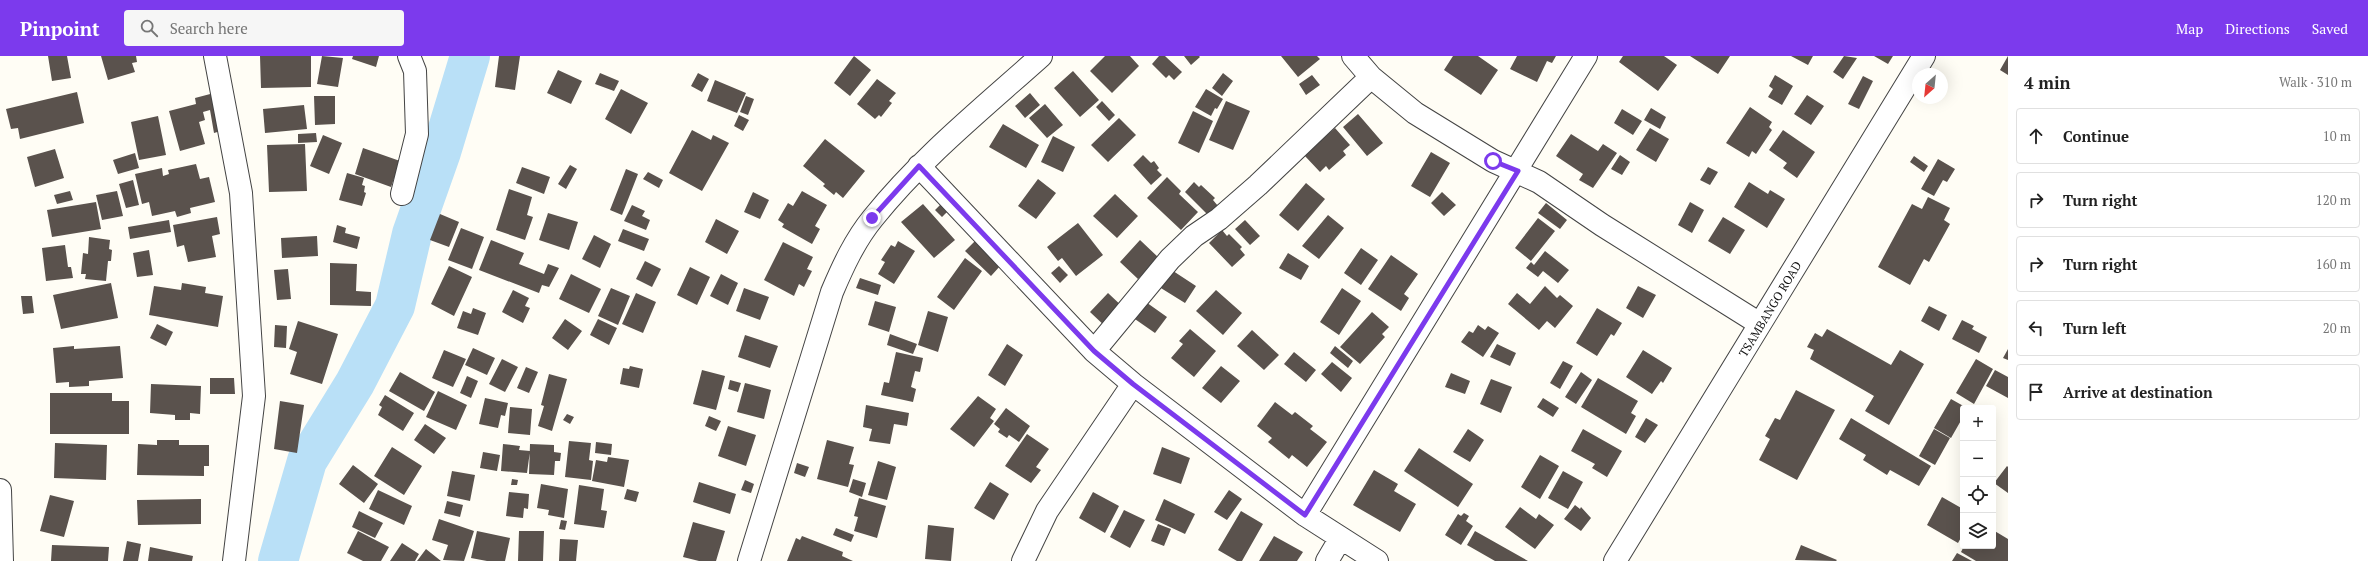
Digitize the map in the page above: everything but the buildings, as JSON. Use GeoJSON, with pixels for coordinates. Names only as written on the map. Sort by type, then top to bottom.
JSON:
{"type":"FeatureCollection","features":[{"type":"Feature","properties":{"kind":"street"},"geometry":{"type":"LineString","coordinates":[[215,56],[241,193],[254,396],[234,561]]}},
{"type":"Feature","properties":{"kind":"street"},"geometry":{"type":"LineString","coordinates":[[402,194],[417,134],[415,72],[409,56]]}},
{"type":"Feature","properties":{"kind":"street"},"geometry":{"type":"LineString","coordinates":[[749,561],[832,292],[849,253],[872,218],[919,166],[1041,56]]}},
{"type":"Feature","properties":{"kind":"street"},"geometry":{"type":"LineString","coordinates":[[1353,56],[1371,77],[1415,112],[1493,161],[1518,171],[1539,182],[1602,225],[1760,324]]}},
{"type":"Feature","properties":{"kind":"street"},"geometry":{"type":"LineString","coordinates":[[1305,515],[1518,171],[1586,56]]}},
{"type":"Feature","properties":{"kind":"street","name":"TSAMBANGO ROAD"},"geometry":{"type":"LineString","coordinates":[[1615,561],[1924,56]]}},
{"type":"Feature","properties":{"kind":"street"},"geometry":{"type":"LineString","coordinates":[[1094,351],[1170,259],[1194,236],[1219,219],[1258,185],[1371,77]]}},
{"type":"Feature","properties":{"kind":"street"},"geometry":{"type":"LineString","coordinates":[[919,166],[1094,351],[1133,384],[1305,515],[1340,539],[1377,561]]}},
{"type":"Feature","properties":{"kind":"street"},"geometry":{"type":"LineString","coordinates":[[1023,561],[1047,511],[1133,384]]}},
{"type":"Feature","properties":{"kind":"street"},"geometry":{"type":"LineString","coordinates":[[0,490],[2,561]]}},
{"type":"Feature","properties":{"kind":"street"},"geometry":{"type":"LineString","coordinates":[[1327,561],[1340,539]]}},
{"type":"Feature","properties":{"kind":"waterway"},"geometry":{"type":"LineString","coordinates":[[278,561],[307,461],[355,383],[395,306],[412,234],[441,152],[470,56]]}},
{"type":"Feature","properties":{"kind":"route"},"geometry":{"type":"LineString","coordinates":[[872,218],[919,166],[1094,351],[1133,384],[1305,515],[1518,171],[1493,161]]}}]}
